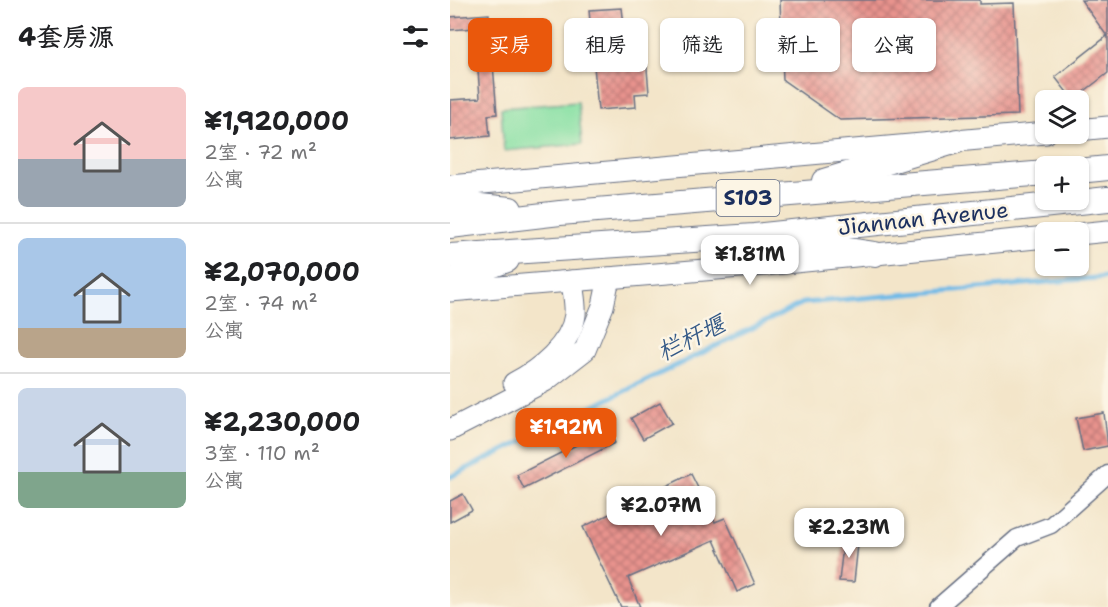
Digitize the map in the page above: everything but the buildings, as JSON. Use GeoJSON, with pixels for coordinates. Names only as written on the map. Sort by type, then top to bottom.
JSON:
{"type":"FeatureCollection","features":[{"type":"Feature","properties":{"kind":"highway"},"geometry":{"type":"LineString","coordinates":[[779,195],[957,141]]}},
{"type":"Feature","properties":{"kind":"highway"},"geometry":{"type":"LineString","coordinates":[[1089,170],[1108,168]]}},
{"type":"Feature","properties":{"kind":"highway","name":"Jiannan Avenue"},"geometry":{"type":"LineString","coordinates":[[450,226],[560,213],[1035,174]]}},
{"type":"Feature","properties":{"kind":"highway","name":"Jiannan Avenue"},"geometry":{"type":"LineString","coordinates":[[450,256],[754,236],[1108,199]]}},
{"type":"Feature","properties":{"kind":"highway"},"geometry":{"type":"LineString","coordinates":[[450,203],[560,213]]}},
{"type":"Feature","properties":{"kind":"highway"},"geometry":{"type":"LineString","coordinates":[[754,236],[875,254]]}},
{"type":"Feature","properties":{"kind":"highway"},"geometry":{"type":"LineString","coordinates":[[450,281],[535,249]]}},
{"type":"Feature","properties":{"kind":"main road"},"geometry":{"type":"LineString","coordinates":[[1089,129],[1108,127]]}},
{"type":"Feature","properties":{"kind":"main road"},"geometry":{"type":"LineString","coordinates":[[450,186],[1035,134]]}},
{"type":"Feature","properties":{"kind":"main road"},"geometry":{"type":"LineString","coordinates":[[1089,233],[1108,231]]}},
{"type":"Feature","properties":{"kind":"main road"},"geometry":{"type":"LineString","coordinates":[[450,291],[1035,238]]}},
{"type":"Feature","properties":{"kind":"main road"},"geometry":{"type":"LineString","coordinates":[[450,430],[545,381],[585,350],[603,306],[609,278]]}},
{"type":"Feature","properties":{"kind":"main road"},"geometry":{"type":"LineString","coordinates":[[450,414],[531,374],[560,349],[575,316],[572,281]]}},
{"type":"Feature","properties":{"kind":"street"},"geometry":{"type":"LineString","coordinates":[[938,607],[1017,538],[1051,525],[1108,474]]}},
{"type":"Feature","properties":{"kind":"green space"},"geometry":{"type":"Polygon","coordinates":[[[578,102],[582,144],[504,151],[501,108],[578,102]]]}},
{"type":"Feature","properties":{"kind":"waterway","name":"栏杆堰"},"geometry":{"type":"LineString","coordinates":[[450,477],[803,303],[1108,277]]}}]}
